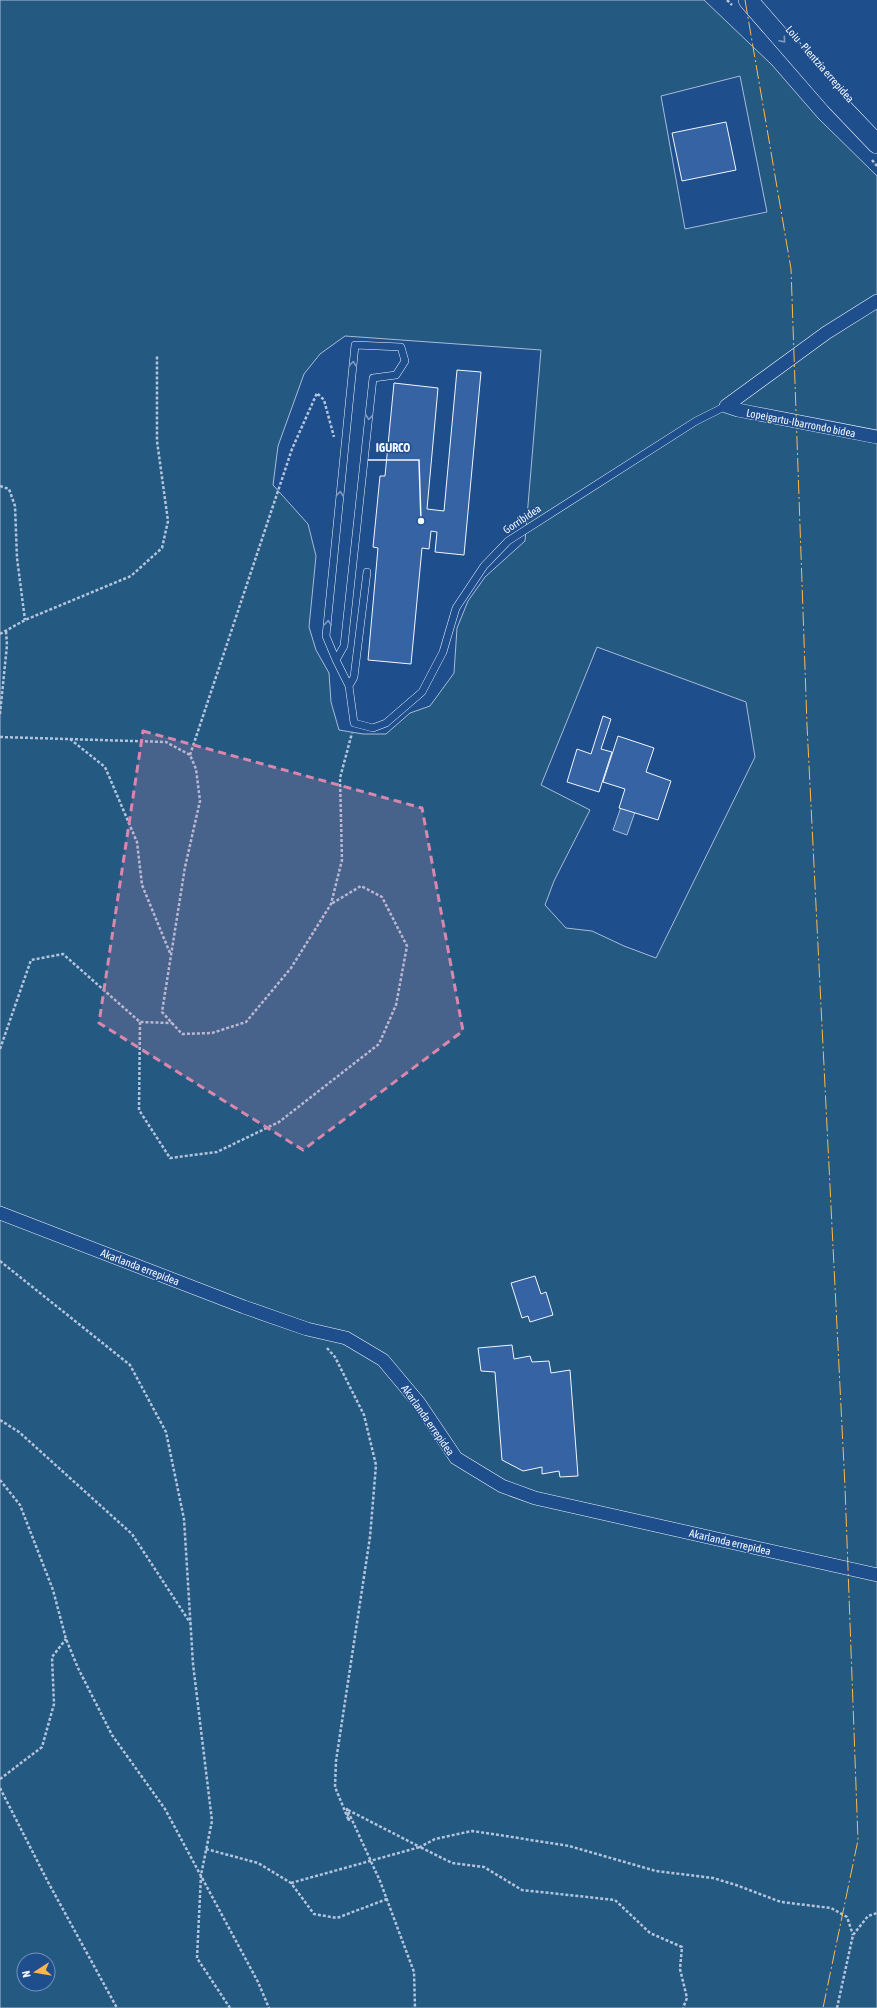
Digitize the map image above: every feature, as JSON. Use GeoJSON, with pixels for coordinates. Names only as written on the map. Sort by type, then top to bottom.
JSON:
{"type":"FeatureCollection","features":[{"type":"Feature","properties":{"kind":"main road"},"geometry":{"type":"LineString","coordinates":[[748,0],[835,100],[877,144]]}},
{"type":"Feature","properties":{"kind":"main road","name":"Loiu - Plentzia errepidea"},"geometry":{"type":"LineString","coordinates":[[764,0],[877,128]]}},
{"type":"Feature","properties":{"kind":"street"},"geometry":{"type":"LineString","coordinates":[[726,406],[826,333],[877,301]]}},
{"type":"Feature","properties":{"kind":"street","name":"Lopeigartu-Ibarrondo bidea"},"geometry":{"type":"LineString","coordinates":[[726,406],[738,410],[877,437]]}},
{"type":"Feature","properties":{"kind":"street","name":"Akarlanda errepidea"},"geometry":{"type":"LineString","coordinates":[[0,1213],[237,1304],[307,1329],[346,1338],[383,1360],[419,1404],[456,1458],[502,1486],[535,1498],[877,1575]]}},
{"type":"Feature","properties":{"kind":"lane"},"geometry":{"type":"LineString","coordinates":[[336,660],[344,646],[373,378],[396,375],[405,361],[401,348],[356,345],[342,466],[326,636],[336,660],[349,686],[354,724]]}},
{"type":"Feature","properties":{"kind":"lane","name":"Gorribidea"},"geometry":{"type":"LineString","coordinates":[[354,724],[373,728],[386,723],[422,692],[443,652],[456,608],[484,566],[508,541],[676,434],[726,406]]}},
{"type":"Feature","properties":{"kind":"lane"},"geometry":{"type":"LineString","coordinates":[[349,686],[354,678],[367,572]]}},
{"type":"Feature","properties":{"kind":"path"},"geometry":{"type":"LineString","coordinates":[[0,634],[25,620],[131,576],[162,548],[168,521],[157,441],[157,356]]}},
{"type":"Feature","properties":{"kind":"path"},"geometry":{"type":"LineString","coordinates":[[190,755],[292,449],[317,393],[324,400],[342,466]]}},
{"type":"Feature","properties":{"kind":"path"},"geometry":{"type":"LineString","coordinates":[[0,486],[9,489],[15,506],[17,558],[25,620]]}},
{"type":"Feature","properties":{"kind":"path"},"geometry":{"type":"LineString","coordinates":[[0,714],[7,645],[6,631]]}},
{"type":"Feature","properties":{"kind":"path"},"geometry":{"type":"LineString","coordinates":[[0,737],[166,742],[190,755],[196,769],[200,801],[185,867],[170,953],[162,1012],[182,1034],[212,1033],[246,1022],[291,968],[331,904],[342,860],[340,778],[354,724]]}},
{"type":"Feature","properties":{"kind":"path"},"geometry":{"type":"LineString","coordinates":[[70,738],[105,767],[137,842],[142,885],[170,953]]}},
{"type":"Feature","properties":{"kind":"path"},"geometry":{"type":"LineString","coordinates":[[140,1022],[139,1110],[170,1158],[217,1152],[279,1122],[380,1044],[396,1005],[407,946],[382,897],[361,886],[331,904]]}},
{"type":"Feature","properties":{"kind":"path"},"geometry":{"type":"LineString","coordinates":[[0,1049],[31,960],[63,954],[140,1022],[172,1023]]}},
{"type":"Feature","properties":{"kind":"path"},"geometry":{"type":"LineString","coordinates":[[0,1261],[130,1365],[166,1432],[184,1519],[193,1664],[212,1821],[201,1875],[197,1958],[230,2008]]}},
{"type":"Feature","properties":{"kind":"path"},"geometry":{"type":"LineString","coordinates":[[307,1329],[335,1357],[364,1415],[376,1464],[370,1537],[336,1761],[335,1787],[350,1821],[347,1809]]}},
{"type":"Feature","properties":{"kind":"path"},"geometry":{"type":"LineString","coordinates":[[0,1420],[19,1432],[132,1534],[191,1624]]}},
{"type":"Feature","properties":{"kind":"path"},"geometry":{"type":"LineString","coordinates":[[0,1480],[20,1506],[53,1590],[66,1639],[78,1668],[112,1736],[166,1809],[258,1982],[269,2008]]}},
{"type":"Feature","properties":{"kind":"path"},"geometry":{"type":"LineString","coordinates":[[0,1778],[42,1747],[54,1704],[52,1657],[66,1639]]}},
{"type":"Feature","properties":{"kind":"path"},"geometry":{"type":"LineString","coordinates":[[0,1788],[48,1882],[117,2008]]}},
{"type":"Feature","properties":{"kind":"path"},"geometry":{"type":"LineString","coordinates":[[347,1809],[452,1863],[484,1867],[522,1890],[615,1900],[650,1933],[682,1947],[680,1969],[687,1998],[683,2008]]}},
{"type":"Feature","properties":{"kind":"path"},"geometry":{"type":"LineString","coordinates":[[347,1809],[380,1880],[414,1972],[415,2008]]}},
{"type":"Feature","properties":{"kind":"path"},"geometry":{"type":"LineString","coordinates":[[291,1883],[420,1847],[434,1839],[472,1831],[569,1846],[656,1871],[713,1878],[781,1902],[831,1908],[847,1917],[853,1935]]}},
{"type":"Feature","properties":{"kind":"path"},"geometry":{"type":"LineString","coordinates":[[206,1849],[258,1863],[291,1883],[314,1914],[337,1918],[387,1899]]}},
{"type":"Feature","properties":{"kind":"path"},"geometry":{"type":"LineString","coordinates":[[837,2008],[853,1935],[868,1916],[877,1913]]}},
{"type":"Feature","properties":{"kind":"highlighted area"},"geometry":{"type":"Polygon","coordinates":[[[143,731],[422,808],[463,1031],[303,1150],[99,1023],[143,731]]]}},
{"type":"Feature","properties":{"kind":"shaded area"},"geometry":{"type":"Polygon","coordinates":[[[0,0],[704,0],[772,65],[818,118],[877,176],[877,2008],[0,2008],[0,0]],[[740,76],[661,96],[685,229],[767,212],[740,76]],[[345,336],[320,354],[304,374],[278,446],[273,485],[308,524],[316,556],[309,627],[316,650],[329,673],[331,702],[339,730],[363,734],[386,734],[410,713],[430,706],[454,673],[457,628],[468,601],[485,577],[525,541],[541,350],[345,336]],[[597,647],[541,785],[590,810],[554,881],[545,905],[566,928],[592,931],[624,946],[656,958],[755,757],[746,702],[597,647]]]}},
{"type":"Feature","properties":{"kind":"shaded area"},"geometry":{"type":"Polygon","coordinates":[[[621,807],[635,812],[627,835],[613,830],[621,807]]]}},
{"type":"Feature","properties":{"kind":"building"},"geometry":{"type":"Polygon","coordinates":[[[726,122],[736,170],[682,181],[672,133],[726,122]]]}},
{"type":"Feature","properties":{"kind":"building"},"geometry":{"type":"Polygon","coordinates":[[[457,370],[481,372],[464,555],[435,552],[437,532],[431,531],[429,549],[422,548],[411,664],[368,660],[378,548],[373,547],[380,476],[385,476],[394,383],[438,388],[427,509],[444,511],[457,370]]]}},
{"type":"Feature","properties":{"kind":"building"},"geometry":{"type":"Polygon","coordinates":[[[603,716],[611,719],[601,749],[612,752],[599,792],[567,782],[577,749],[591,754],[603,716]]]}},
{"type":"Feature","properties":{"kind":"building"},"geometry":{"type":"Polygon","coordinates":[[[618,736],[654,748],[646,772],[671,781],[658,820],[619,808],[625,789],[603,782],[618,736]]]}},
{"type":"Feature","properties":{"kind":"building"},"geometry":{"type":"Polygon","coordinates":[[[535,1276],[541,1294],[546,1292],[553,1315],[530,1322],[528,1316],[522,1318],[511,1283],[535,1276]]]}},
{"type":"Feature","properties":{"kind":"building"},"geometry":{"type":"Polygon","coordinates":[[[512,1345],[514,1359],[530,1356],[532,1362],[549,1361],[551,1373],[570,1370],[578,1476],[560,1477],[559,1471],[542,1474],[542,1467],[523,1471],[502,1460],[495,1372],[481,1371],[478,1348],[512,1345]]]}},
{"type":"Feature","properties":{"kind":"power"},"geometry":{"type":"LineString","coordinates":[[745,0],[791,269],[807,725],[845,1487],[858,1840],[823,2008]]}},
{"type":"Feature","properties":{"kind":"place","name":"IGURCO"},"geometry":{"type":"Point","coordinates":[421,521]}}]}
